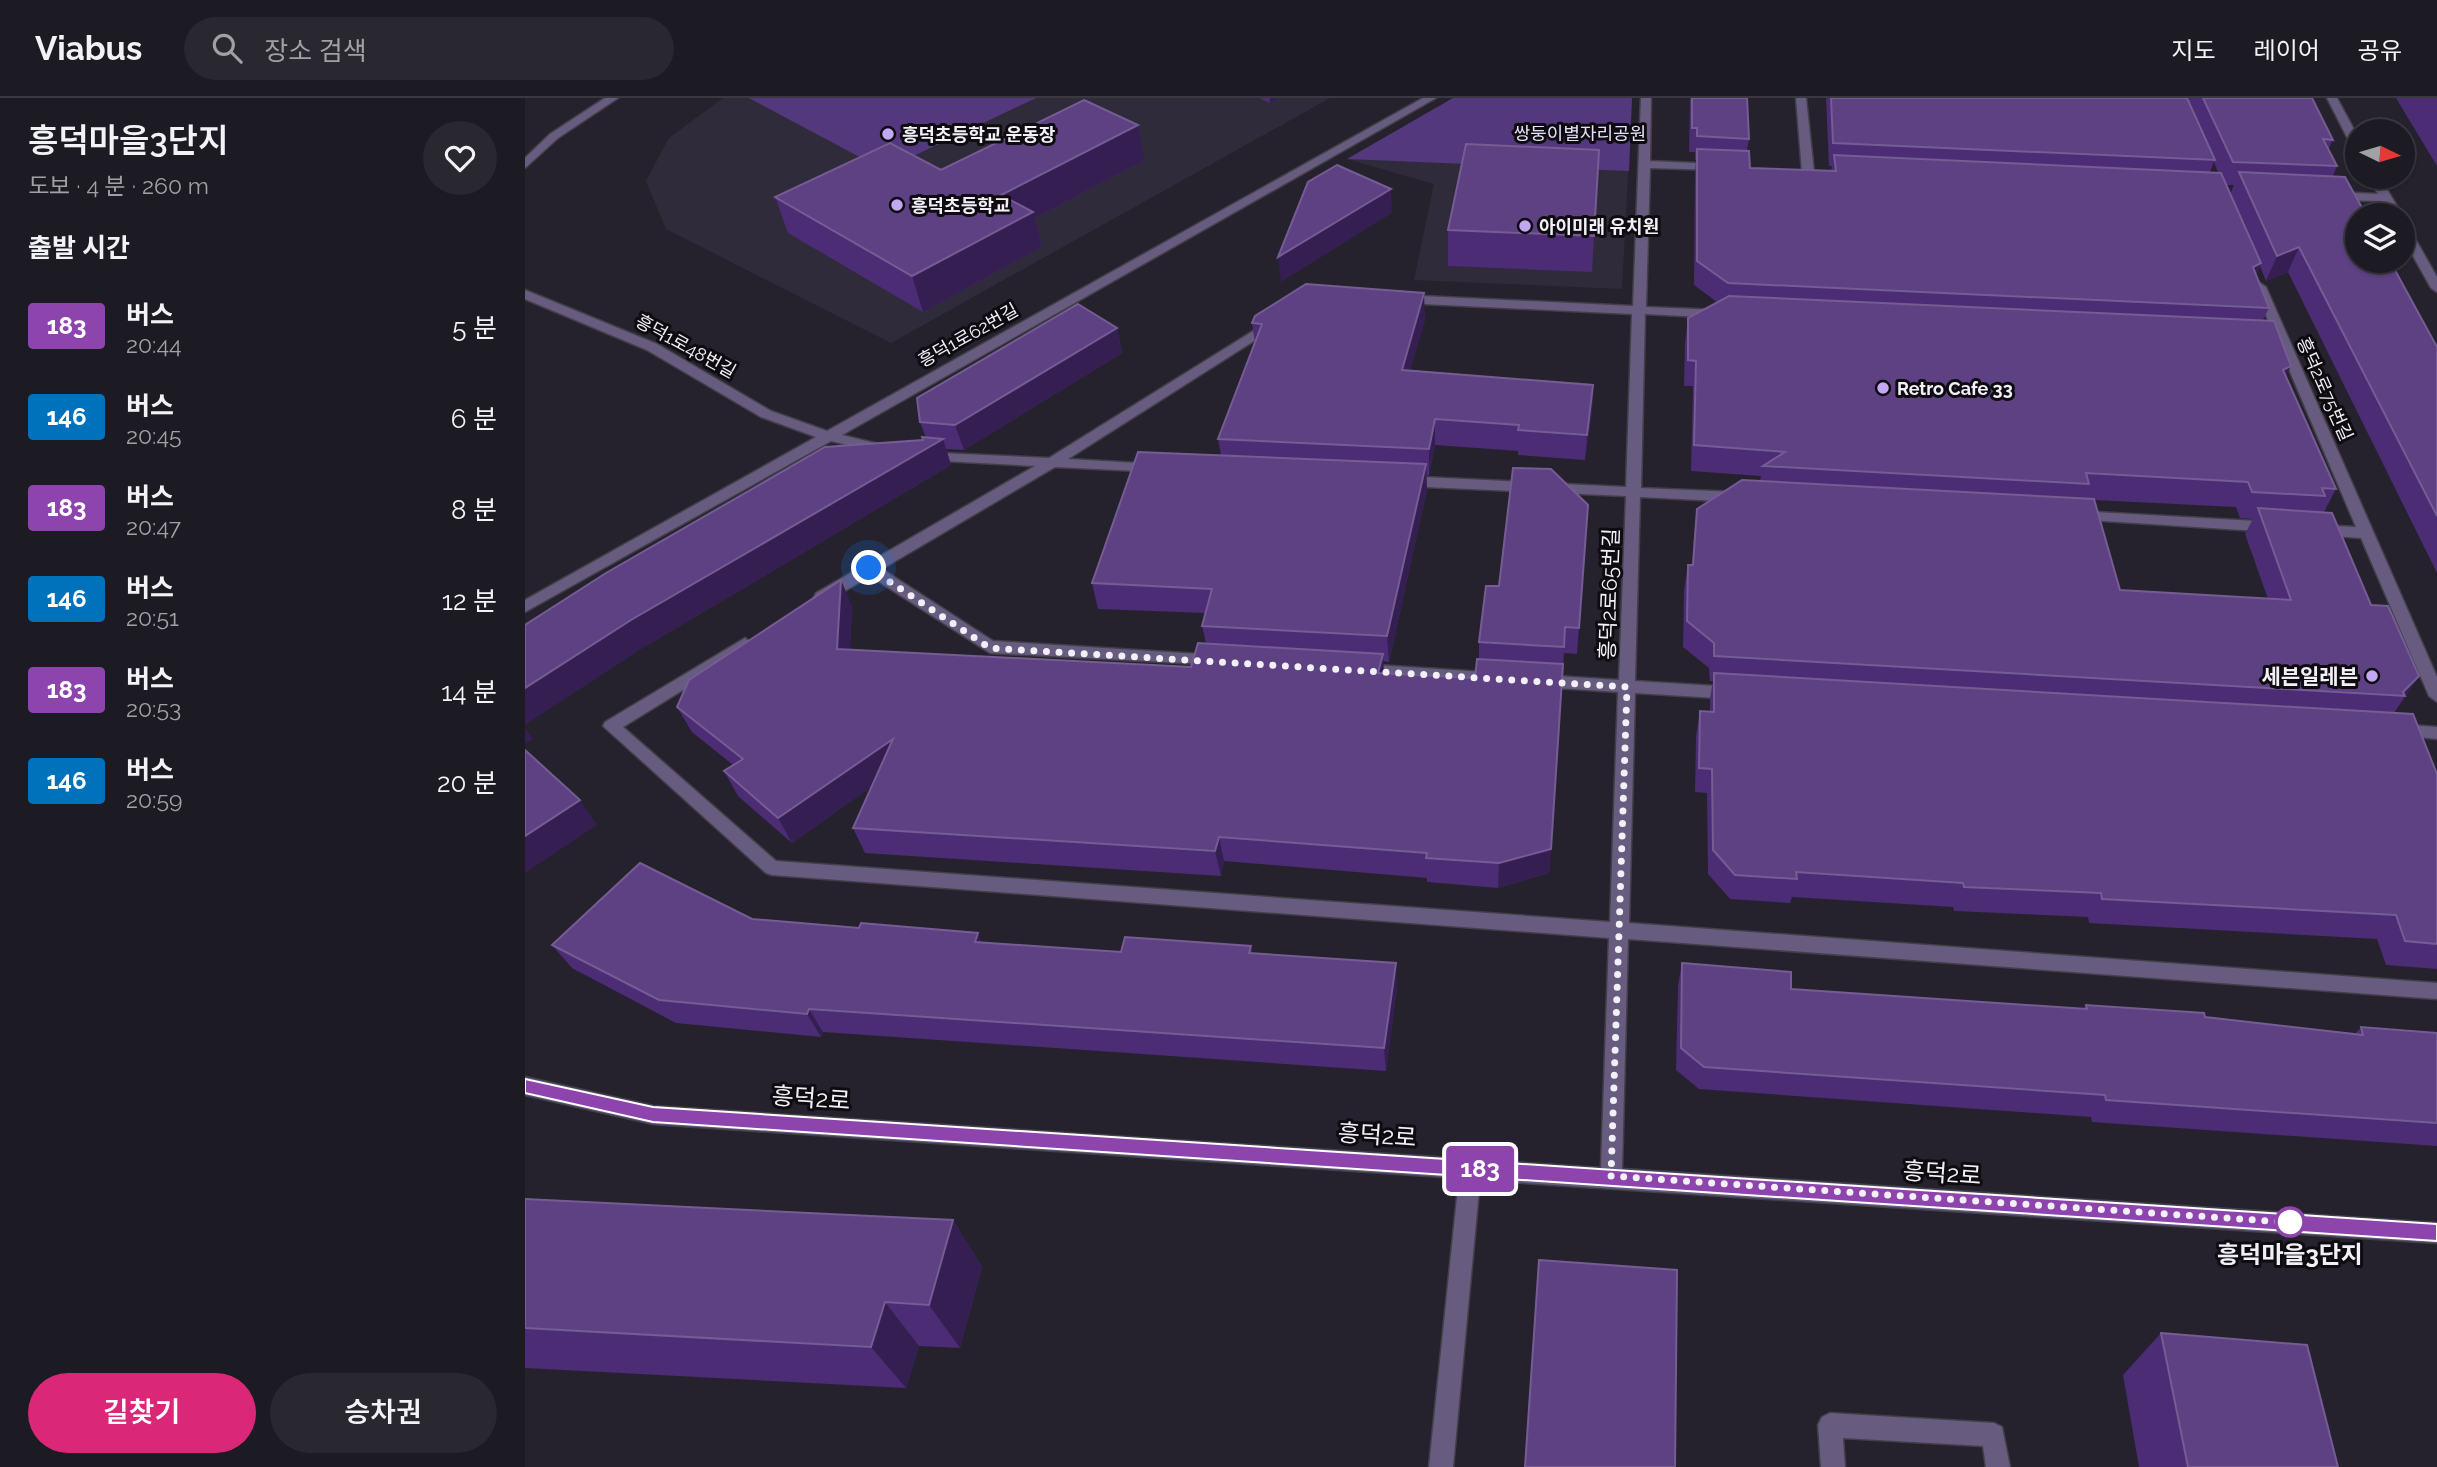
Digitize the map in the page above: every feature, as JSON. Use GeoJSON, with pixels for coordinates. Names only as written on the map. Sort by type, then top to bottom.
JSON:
{"type":"FeatureCollection","features":[{"type":"Feature","properties":{"kind":"street"},"geometry":{"type":"LineString","coordinates":[[525,164],[554,136],[613,98]]}},
{"type":"Feature","properties":{"kind":"street","name":"흥덕1로62번길"},"geometry":{"type":"LineString","coordinates":[[525,607],[1431,98]]}},
{"type":"Feature","properties":{"kind":"street","name":"흥덕2로65번길"},"geometry":{"type":"LineString","coordinates":[[1611,1176],[1646,98]]}},
{"type":"Feature","properties":{"kind":"street"},"geometry":{"type":"LineString","coordinates":[[1801,98],[1808,172]]}},
{"type":"Feature","properties":{"kind":"street"},"geometry":{"type":"LineString","coordinates":[[2332,98],[2345,122]]}},
{"type":"Feature","properties":{"kind":"street"},"geometry":{"type":"LineString","coordinates":[[1644,164],[1726,168]]}},
{"type":"Feature","properties":{"kind":"street"},"geometry":{"type":"LineString","coordinates":[[1794,171],[1822,172]]}},
{"type":"Feature","properties":{"kind":"street"},"geometry":{"type":"LineString","coordinates":[[2381,189],[2389,203]]}},
{"type":"Feature","properties":{"kind":"street"},"geometry":{"type":"LineString","coordinates":[[2321,195],[2386,198]]}},
{"type":"Feature","properties":{"kind":"street"},"geometry":{"type":"LineString","coordinates":[[2415,249],[2437,288]]}},
{"type":"Feature","properties":{"kind":"street","name":"흥덕2로75번길"},"geometry":{"type":"LineString","coordinates":[[2255,278],[2275,340],[2366,533],[2437,696]]}},
{"type":"Feature","properties":{"kind":"street","name":"흥덕1로48번길"},"geometry":{"type":"LineString","coordinates":[[525,294],[642,341],[765,414],[826,436],[907,454],[1175,470]]}},
{"type":"Feature","properties":{"kind":"street"},"geometry":{"type":"LineString","coordinates":[[1383,299],[1737,314]]}},
{"type":"Feature","properties":{"kind":"street"},"geometry":{"type":"LineString","coordinates":[[810,604],[1050,464],[1293,310]]}},
{"type":"Feature","properties":{"kind":"street"},"geometry":{"type":"LineString","coordinates":[[1383,480],[1758,499]]}},
{"type":"Feature","properties":{"kind":"street"},"geometry":{"type":"LineString","coordinates":[[2062,516],[2366,533]]}},
{"type":"Feature","properties":{"kind":"street"},"geometry":{"type":"LineString","coordinates":[[869,568],[990,648],[1240,663]]}},
{"type":"Feature","properties":{"kind":"street"},"geometry":{"type":"LineString","coordinates":[[763,633],[611,726],[772,867],[2437,991]]}},
{"type":"Feature","properties":{"kind":"street"},"geometry":{"type":"LineString","coordinates":[[1350,670],[1752,694]]}},
{"type":"Feature","properties":{"kind":"street"},"geometry":{"type":"LineString","coordinates":[[2381,730],[2437,733]]}},
{"type":"Feature","properties":{"kind":"street","name":"흥덕2로"},"geometry":{"type":"LineString","coordinates":[[525,1086],[653,1115],[1611,1176],[2437,1233]]}},
{"type":"Feature","properties":{"kind":"street"},"geometry":{"type":"LineString","coordinates":[[1441,1467],[1471,1168]]}},
{"type":"Feature","properties":{"kind":"street"},"geometry":{"type":"LineString","coordinates":[[1833,1467],[1830,1425],[1994,1435],[1999,1467]]}},
{"type":"Feature","properties":{"kind":"shaded area","name":"흥덕초등학교"},"geometry":{"type":"Polygon","coordinates":[[[723,98],[1330,98],[891,343],[666,229],[646,181],[669,138],[723,98]]]}},
{"type":"Feature","properties":{"kind":"shaded area"},"geometry":{"type":"Polygon","coordinates":[[[1453,98],[1632,98],[1622,289],[1414,280],[1434,184],[1347,159],[1453,98]]]}},
{"type":"Feature","properties":{"kind":"green space","name":"흥덕초등학교 운동장"},"geometry":{"type":"Polygon","coordinates":[[[749,98],[1036,98],[884,170],[749,98]]]}},
{"type":"Feature","properties":{"kind":"green space","name":"쌍둥이별자리공원"},"geometry":{"type":"Polygon","coordinates":[[[1453,98],[1632,98],[1629,171],[1347,159],[1453,98]]]}},
{"type":"Feature","properties":{"kind":"building"},"geometry":{"type":"Polygon","coordinates":[[[1692,98],[1747,98],[1749,139],[1697,136],[1697,128],[1692,128],[1692,98]]]}},
{"type":"Feature","properties":{"kind":"building"},"geometry":{"type":"Polygon","coordinates":[[[1831,98],[2187,98],[2215,160],[1833,143],[1831,98]]]}},
{"type":"Feature","properties":{"kind":"building"},"geometry":{"type":"Polygon","coordinates":[[[2203,98],[2312,98],[2333,140],[2323,139],[2337,166],[2233,162],[2203,98]]]}},
{"type":"Feature","properties":{"kind":"building"},"geometry":{"type":"Polygon","coordinates":[[[1084,100],[1138,125],[1001,195],[1033,212],[912,276],[775,197],[890,143],[941,170],[1084,100]]]}},
{"type":"Feature","properties":{"kind":"building"},"geometry":{"type":"Polygon","coordinates":[[[1466,144],[1599,150],[1594,236],[1448,230],[1466,144]]]}},
{"type":"Feature","properties":{"kind":"building"},"geometry":{"type":"Polygon","coordinates":[[[1697,149],[1749,151],[1750,168],[1836,171],[1834,155],[2221,173],[2261,263],[2253,267],[2269,308],[1728,283],[1697,261],[1697,149]]]}},
{"type":"Feature","properties":{"kind":"building"},"geometry":{"type":"Polygon","coordinates":[[[1337,165],[1391,189],[1278,257],[1308,182],[1337,165]]]}},
{"type":"Feature","properties":{"kind":"building"},"geometry":{"type":"Polygon","coordinates":[[[2239,172],[2345,177],[2345,189],[2352,189],[2359,203],[2345,203],[2345,273],[2397,273],[2437,347],[2437,516],[2299,247],[2277,256],[2239,172]]]}},
{"type":"Feature","properties":{"kind":"building"},"geometry":{"type":"Polygon","coordinates":[[[1306,284],[1424,293],[1402,370],[1593,385],[1587,435],[1518,430],[1519,425],[1435,419],[1429,449],[1218,439],[1262,324],[1252,323],[1255,316],[1306,284]]]}},
{"type":"Feature","properties":{"kind":"building"},"geometry":{"type":"Polygon","coordinates":[[[1729,296],[2274,321],[2291,366],[2283,370],[2336,489],[2322,488],[2325,496],[2252,492],[2248,482],[2086,473],[2089,484],[1763,466],[1785,452],[1694,445],[1696,361],[1688,360],[1688,318],[1729,296]]]}},
{"type":"Feature","properties":{"kind":"building"},"geometry":{"type":"Polygon","coordinates":[[[1078,304],[1117,328],[955,425],[920,422],[917,398],[1078,304]]]}},
{"type":"Feature","properties":{"kind":"building"},"geometry":{"type":"Polygon","coordinates":[[[922,437],[943,439],[631,620],[525,688],[525,625],[606,573],[825,447],[923,440],[922,437]]]}},
{"type":"Feature","properties":{"kind":"building"},"geometry":{"type":"Polygon","coordinates":[[[1138,452],[1426,464],[1387,636],[1202,626],[1212,589],[1092,583],[1138,452]]]}},
{"type":"Feature","properties":{"kind":"building"},"geometry":{"type":"Polygon","coordinates":[[[1513,468],[1551,469],[1588,505],[1579,628],[1565,627],[1564,647],[1479,642],[1486,586],[1499,586],[1513,468]]]}},
{"type":"Feature","properties":{"kind":"building"},"geometry":{"type":"Polygon","coordinates":[[[1742,480],[2094,499],[2120,590],[2291,600],[2258,508],[2332,513],[2371,605],[2388,606],[2419,676],[2403,692],[2405,696],[1714,656],[1714,643],[1687,621],[1688,565],[1693,565],[1697,509],[1742,480]]]}},
{"type":"Feature","properties":{"kind":"building"},"geometry":{"type":"Polygon","coordinates":[[[841,580],[837,649],[1191,667],[1198,643],[1383,654],[1378,673],[1475,678],[1477,659],[1563,664],[1551,849],[1499,863],[1426,858],[1427,853],[1219,837],[1215,851],[853,828],[893,739],[778,818],[724,771],[743,759],[677,707],[689,680],[841,580]]]}},
{"type":"Feature","properties":{"kind":"building"},"geometry":{"type":"Polygon","coordinates":[[[1714,673],[2413,714],[2437,774],[2437,944],[2405,941],[2396,915],[2102,899],[2101,893],[1964,887],[1963,883],[1796,872],[1797,879],[1735,875],[1713,850],[1712,769],[1699,768],[1700,711],[1714,712],[1714,673]]]}},
{"type":"Feature","properties":{"kind":"building"},"geometry":{"type":"Polygon","coordinates":[[[525,750],[580,800],[525,836],[525,750]]]}},
{"type":"Feature","properties":{"kind":"building"},"geometry":{"type":"Polygon","coordinates":[[[640,863],[752,919],[859,928],[861,923],[978,933],[975,942],[1121,952],[1125,937],[1251,946],[1249,953],[1396,963],[1384,1048],[809,1009],[807,1014],[659,1000],[552,945],[640,863]]]}},
{"type":"Feature","properties":{"kind":"building"},"geometry":{"type":"Polygon","coordinates":[[[1682,963],[1791,972],[1791,989],[2087,1009],[2086,1005],[2204,1013],[2205,1017],[2363,1035],[2361,1027],[2437,1033],[2437,1123],[2106,1100],[2105,1095],[1704,1067],[1681,1048],[1682,963]]]}},
{"type":"Feature","properties":{"kind":"building"},"geometry":{"type":"Polygon","coordinates":[[[525,1199],[953,1220],[929,1305],[885,1302],[871,1347],[525,1328],[525,1199]]]}},
{"type":"Feature","properties":{"kind":"building"},"geometry":{"type":"Polygon","coordinates":[[[1539,1260],[1677,1270],[1675,1467],[1525,1467],[1539,1260]]]}},
{"type":"Feature","properties":{"kind":"building"},"geometry":{"type":"Polygon","coordinates":[[[2161,1333],[2307,1345],[2338,1467],[2188,1467],[2161,1333]]]}},
{"type":"Feature","properties":{"kind":"bus line","name":"183"},"geometry":{"type":"LineString","coordinates":[[525,1086],[653,1115],[1443,1165],[2437,1233]]}},
{"type":"Feature","properties":{"kind":"place","name":"흥덕초등학교 운동장"},"geometry":{"type":"Point","coordinates":[888,134]}},
{"type":"Feature","properties":{"kind":"place","name":"흥덕초등학교"},"geometry":{"type":"Point","coordinates":[897,205]}},
{"type":"Feature","properties":{"kind":"place","name":"아이미래 유치원"},"geometry":{"type":"Point","coordinates":[1525,226]}},
{"type":"Feature","properties":{"kind":"place","name":"Retro Cafe 33"},"geometry":{"type":"Point","coordinates":[1883,388]}},
{"type":"Feature","properties":{"kind":"place","name":"세븐일레븐"},"geometry":{"type":"Point","coordinates":[2372,676]}},
{"type":"Feature","properties":{"kind":"place","name":"흥덕마을3단지"},"geometry":{"type":"Point","coordinates":[2290,1222]}},
{"type":"Feature","properties":{"kind":"route"},"geometry":{"type":"LineString","coordinates":[[869,568],[990,648],[1627,687],[1611,1176],[2299,1223],[2290,1222]]}}]}
